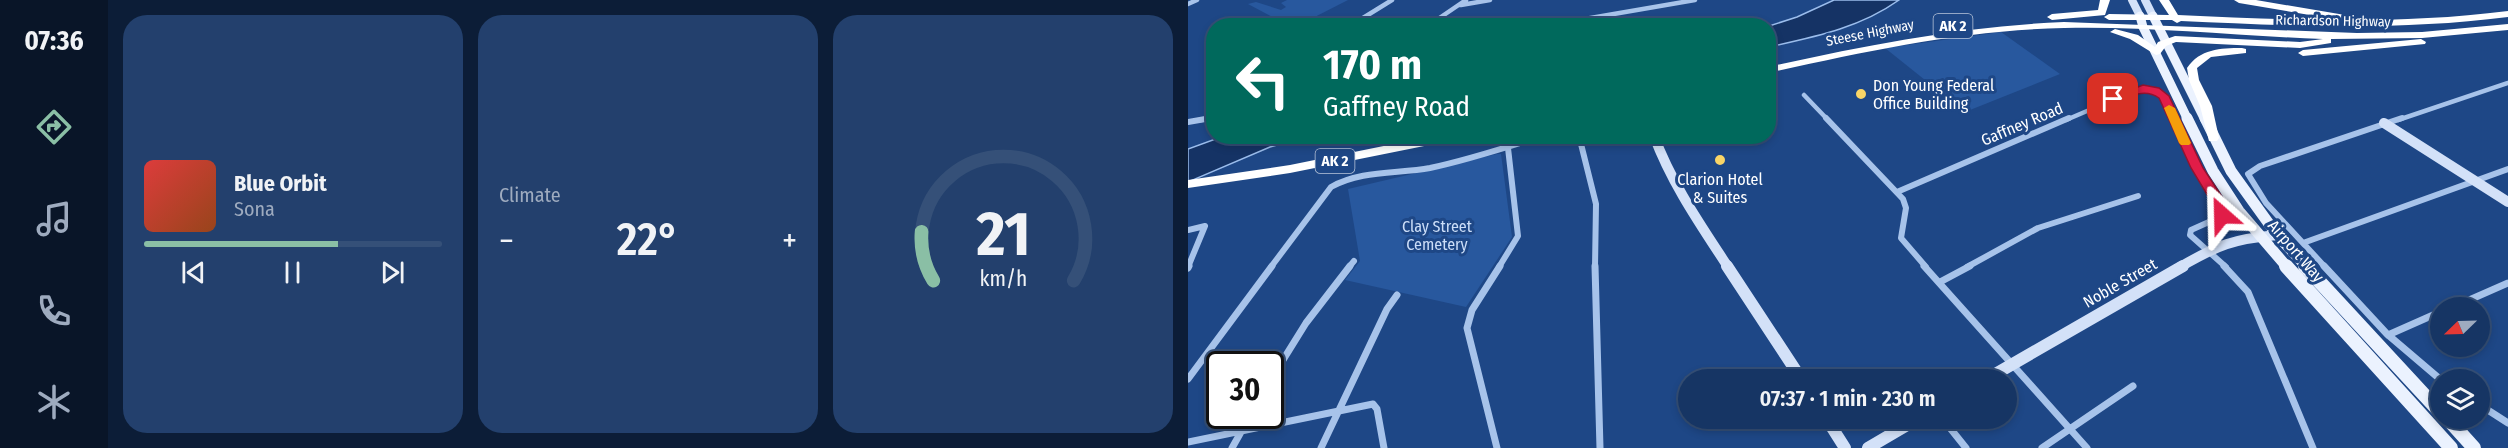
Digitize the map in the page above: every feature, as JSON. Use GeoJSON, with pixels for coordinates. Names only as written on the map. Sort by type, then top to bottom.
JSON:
{"type":"FeatureCollection","features":[{"type":"Feature","properties":{"kind":"highway"},"geometry":{"type":"LineString","coordinates":[[1976,24],[2024,18],[2102,13],[2105,0]]}},
{"type":"Feature","properties":{"kind":"highway"},"geometry":{"type":"LineString","coordinates":[[2164,0],[2174,17],[2188,29]]}},
{"type":"Feature","properties":{"kind":"highway"},"geometry":{"type":"LineString","coordinates":[[2239,0],[2352,19],[2386,21],[2422,21],[2508,13]]}},
{"type":"Feature","properties":{"kind":"highway"},"geometry":{"type":"LineString","coordinates":[[2268,5],[2288,15],[2295,24],[2287,30],[2268,33]]}},
{"type":"Feature","properties":{"kind":"highway","name":"Richardson Highway"},"geometry":{"type":"LineString","coordinates":[[2152,16],[2295,24],[2388,24],[2474,19],[2508,13]]}},
{"type":"Feature","properties":{"kind":"highway","name":"Steese Highway"},"geometry":{"type":"LineString","coordinates":[[1776,68],[1903,41],[1987,30],[2142,21],[2152,16]]}},
{"type":"Feature","properties":{"kind":"highway"},"geometry":{"type":"LineString","coordinates":[[1987,30],[2116,32],[2143,41],[2156,52],[2165,42],[2175,39],[2306,45],[2363,29],[2431,26],[2474,19]]}},
{"type":"Feature","properties":{"kind":"highway","name":"Steese Highway"},"geometry":{"type":"LineString","coordinates":[[1776,60],[1892,36],[1976,24],[2142,21],[2158,28]]}},
{"type":"Feature","properties":{"kind":"highway","name":"Richardson Highway"},"geometry":{"type":"LineString","coordinates":[[2158,28],[2337,36],[2437,34],[2508,28]]}},
{"type":"Feature","properties":{"kind":"highway"},"geometry":{"type":"LineString","coordinates":[[2213,138],[2206,106],[2194,80],[2192,68],[2205,55],[2226,51],[2337,52],[2445,39],[2508,28]]}},
{"type":"Feature","properties":{"kind":"highway","name":"AK 2"},"geometry":{"type":"LineString","coordinates":[[1188,177],[1232,172],[1374,144]]}},
{"type":"Feature","properties":{"kind":"highway","name":"AK 2"},"geometry":{"type":"LineString","coordinates":[[1188,184],[1318,164],[1415,144]]}},
{"type":"Feature","properties":{"kind":"main road","name":"Airport Way"},"geometry":{"type":"LineString","coordinates":[[2152,16],[2231,171],[2277,235],[2430,401]]}},
{"type":"Feature","properties":{"kind":"main road","name":"Airport Way"},"geometry":{"type":"LineString","coordinates":[[2142,21],[2223,189],[2259,236],[2451,448]]}},
{"type":"Feature","properties":{"kind":"main road"},"geometry":{"type":"LineString","coordinates":[[2457,429],[2474,448]]}},
{"type":"Feature","properties":{"kind":"street"},"geometry":{"type":"LineString","coordinates":[[1188,3],[1197,0]]}},
{"type":"Feature","properties":{"kind":"street"},"geometry":{"type":"LineString","coordinates":[[1363,18],[1392,0]]}},
{"type":"Feature","properties":{"kind":"street"},"geometry":{"type":"LineString","coordinates":[[1443,18],[1466,0]]}},
{"type":"Feature","properties":{"kind":"street"},"geometry":{"type":"LineString","coordinates":[[1458,5],[1491,0]]}},
{"type":"Feature","properties":{"kind":"street"},"geometry":{"type":"LineString","coordinates":[[1590,18],[1695,0]]}},
{"type":"Feature","properties":{"kind":"street"},"geometry":{"type":"LineString","coordinates":[[2132,0],[2142,21]]}},
{"type":"Feature","properties":{"kind":"street"},"geometry":{"type":"LineString","coordinates":[[2145,0],[2152,16]]}},
{"type":"Feature","properties":{"kind":"street"},"geometry":{"type":"LineString","coordinates":[[2430,373],[2388,335],[2303,243],[2270,206],[2249,177],[2249,171],[2384,123],[2508,83]]}},
{"type":"Feature","properties":{"kind":"street","name":"Gaffney Road"},"geometry":{"type":"LineString","coordinates":[[1897,192],[2136,90],[2154,90],[2164,96],[2197,168],[2223,211],[2220,218],[2191,230],[2190,235],[2229,270],[2248,292],[2313,448]]}},
{"type":"Feature","properties":{"kind":"street"},"geometry":{"type":"LineString","coordinates":[[1804,95],[1906,203],[1901,238],[2087,448]]}},
{"type":"Feature","properties":{"kind":"street"},"geometry":{"type":"LineString","coordinates":[[1188,122],[1206,119]]}},
{"type":"Feature","properties":{"kind":"street"},"geometry":{"type":"LineString","coordinates":[[2384,123],[2508,202]]}},
{"type":"Feature","properties":{"kind":"street"},"geometry":{"type":"LineString","coordinates":[[1188,379],[1331,187],[1346,178],[1418,170],[1519,144]]}},
{"type":"Feature","properties":{"kind":"street"},"geometry":{"type":"LineString","coordinates":[[1581,144],[1596,204],[1594,273],[1600,448]]}},
{"type":"Feature","properties":{"kind":"street"},"geometry":{"type":"LineString","coordinates":[[1657,144],[1680,193],[1795,369]]}},
{"type":"Feature","properties":{"kind":"street"},"geometry":{"type":"LineString","coordinates":[[1497,448],[1467,328],[1472,310],[1518,236],[1508,148]]}},
{"type":"Feature","properties":{"kind":"street"},"geometry":{"type":"LineString","coordinates":[[2303,243],[2508,169]]}},
{"type":"Feature","properties":{"kind":"street"},"geometry":{"type":"LineString","coordinates":[[1940,282],[2038,228],[2138,196]]}},
{"type":"Feature","properties":{"kind":"street"},"geometry":{"type":"LineString","coordinates":[[1188,230],[1205,226],[1188,268]]}},
{"type":"Feature","properties":{"kind":"street","name":"Noble Street"},"geometry":{"type":"LineString","coordinates":[[2003,369],[2207,252],[2229,242],[2277,235]]}},
{"type":"Feature","properties":{"kind":"street"},"geometry":{"type":"LineString","coordinates":[[1284,358],[1306,323],[1354,261]]}},
{"type":"Feature","properties":{"kind":"street"},"geometry":{"type":"LineString","coordinates":[[2476,297],[2508,283]]}},
{"type":"Feature","properties":{"kind":"street"},"geometry":{"type":"LineString","coordinates":[[1321,448],[1387,309],[1397,295]]}},
{"type":"Feature","properties":{"kind":"street"},"geometry":{"type":"LineString","coordinates":[[2388,335],[2430,316]]}},
{"type":"Feature","properties":{"kind":"street"},"geometry":{"type":"LineString","coordinates":[[2043,448],[2133,386]]}},
{"type":"Feature","properties":{"kind":"street"},"geometry":{"type":"LineString","coordinates":[[1188,442],[1373,404],[1377,409],[1384,448]]}},
{"type":"Feature","properties":{"kind":"street"},"geometry":{"type":"LineString","coordinates":[[2490,411],[2508,423]]}},
{"type":"Feature","properties":{"kind":"street"},"geometry":{"type":"LineString","coordinates":[[1232,448],[1243,429]]}},
{"type":"Feature","properties":{"kind":"street"},"geometry":{"type":"LineString","coordinates":[[1833,429],[1845,448]]}},
{"type":"Feature","properties":{"kind":"street"},"geometry":{"type":"LineString","coordinates":[[1868,448],[1900,429]]}},
{"type":"Feature","properties":{"kind":"street"},"geometry":{"type":"LineString","coordinates":[[1951,429],[1966,448]]}},
{"type":"Feature","properties":{"kind":"green space"},"geometry":{"type":"Polygon","coordinates":[[[1287,0],[1348,0],[1313,18],[1275,18],[1248,4],[1256,2],[1281,10],[1286,7],[1281,3],[1287,0]]]}},
{"type":"Feature","properties":{"kind":"green space"},"geometry":{"type":"Polygon","coordinates":[[[2001,32],[2060,74],[1965,112],[1885,48],[2001,32]]]}},
{"type":"Feature","properties":{"kind":"green space","name":"Clay Street Cemetery"},"geometry":{"type":"Polygon","coordinates":[[[1501,154],[1512,237],[1466,307],[1345,280],[1360,261],[1348,189],[1501,154]]]}},
{"type":"Feature","properties":{"kind":"shaded area"},"geometry":{"type":"Polygon","coordinates":[[[1834,0],[1899,0],[1853,25],[1776,45],[1776,24],[1834,0]]]}},
{"type":"Feature","properties":{"kind":"shaded area"},"geometry":{"type":"Polygon","coordinates":[[[1206,142],[1280,144],[1188,182],[1188,149],[1206,142]]]}},
{"type":"Feature","properties":{"kind":"slow traffic"},"geometry":{"type":"LineString","coordinates":[[2169,108],[2185,143]]}},
{"type":"Feature","properties":{"kind":"place","name":"Don Young Federal Office Building"},"geometry":{"type":"Point","coordinates":[1861,94]}},
{"type":"Feature","properties":{"kind":"place","name":"Clarion Hotel & Suites"},"geometry":{"type":"Point","coordinates":[1720,160]}},
{"type":"Feature","properties":{"kind":"route"},"geometry":{"type":"LineString","coordinates":[[2113,99],[2143,89],[2158,91],[2164,96],[2197,168],[2221,206],[2222,215]]}}]}
